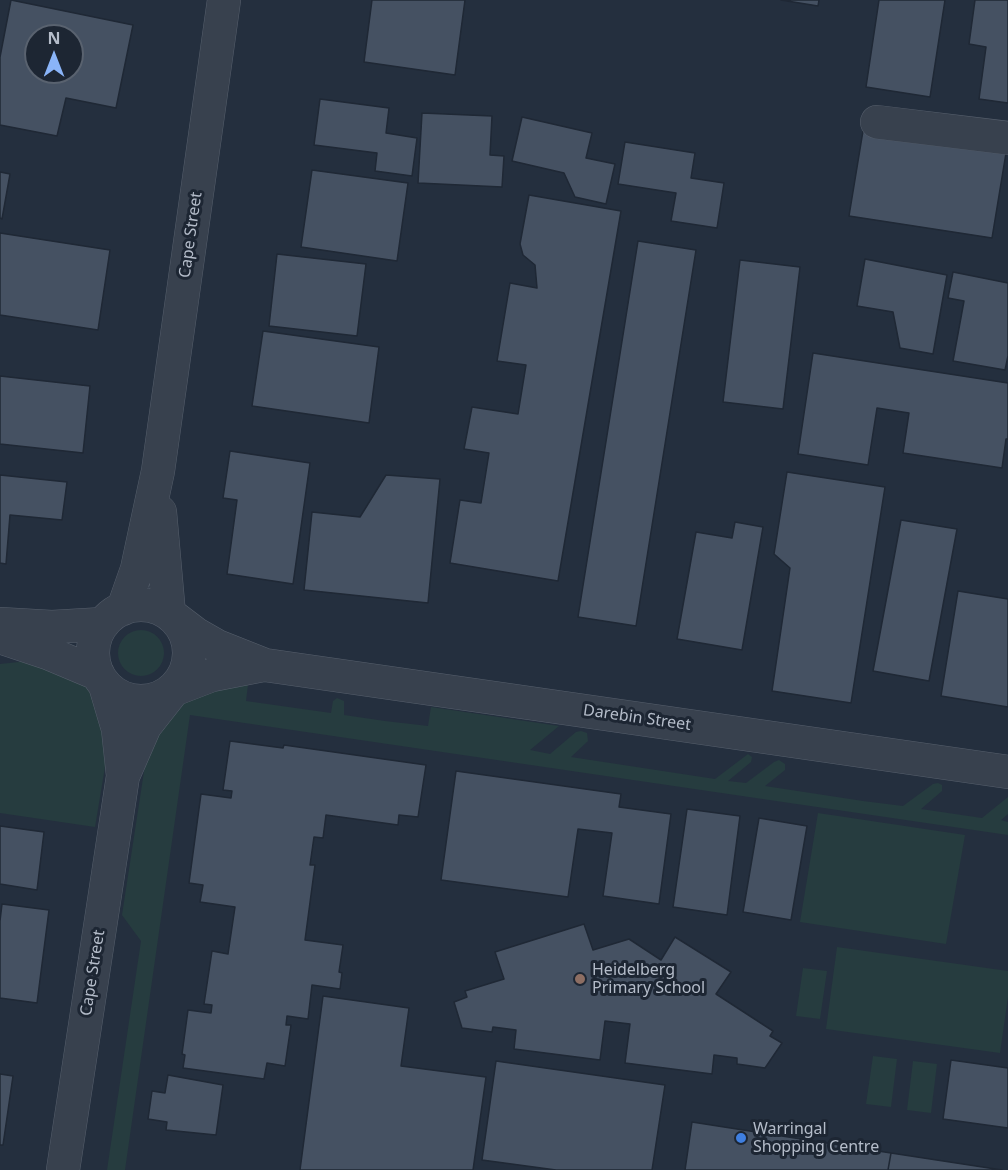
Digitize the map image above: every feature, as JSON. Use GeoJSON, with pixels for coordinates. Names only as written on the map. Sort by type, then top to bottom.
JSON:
{"type":"FeatureCollection","features":[{"type":"Feature","properties":{"kind":"street","name":"Cape Street"},"geometry":{"type":"LineString","coordinates":[[113,617],[137,569],[158,471],[224,0]]}},
{"type":"Feature","properties":{"kind":"street"},"geometry":{"type":"LineString","coordinates":[[877,122],[1008,138]]}},
{"type":"Feature","properties":{"kind":"street","name":"Cape Street"},"geometry":{"type":"LineString","coordinates":[[158,471],[172,616]]}},
{"type":"Feature","properties":{"kind":"street"},"geometry":{"type":"LineString","coordinates":[[0,637],[48,653],[101,680],[117,695],[130,701],[146,701],[172,692],[187,671],[189,644],[184,630],[172,616],[148,606],[133,606],[113,617],[98,632],[93,647],[93,661],[101,680]]}},
{"type":"Feature","properties":{"kind":"street","name":"Darebin Street"},"geometry":{"type":"LineString","coordinates":[[172,616],[217,646],[265,665],[1008,772]]}},
{"type":"Feature","properties":{"kind":"street"},"geometry":{"type":"LineString","coordinates":[[0,624],[52,627],[113,617]]}},
{"type":"Feature","properties":{"kind":"street","name":"Darebin Street"},"geometry":{"type":"LineString","coordinates":[[172,692],[212,675],[265,665]]}},
{"type":"Feature","properties":{"kind":"street","name":"Cape Street"},"geometry":{"type":"LineString","coordinates":[[63,1170],[123,776],[118,729],[101,680]]}},
{"type":"Feature","properties":{"kind":"street","name":"Cape Street"},"geometry":{"type":"LineString","coordinates":[[123,776],[146,726],[172,692]]}},
{"type":"Feature","properties":{"kind":"green space"},"geometry":{"type":"Polygon","coordinates":[[[141,630],[157,637],[164,653],[157,669],[141,676],[125,669],[118,653],[125,637],[141,630]]]}},
{"type":"Feature","properties":{"kind":"green space"},"geometry":{"type":"Polygon","coordinates":[[[28,661],[91,686],[108,749],[95,827],[0,813],[0,664],[28,661]]]}},
{"type":"Feature","properties":{"kind":"green space"},"geometry":{"type":"Polygon","coordinates":[[[241,684],[248,685],[246,701],[331,713],[333,701],[337,698],[344,701],[344,715],[385,721],[428,726],[431,707],[559,726],[530,750],[550,754],[576,732],[581,731],[587,733],[588,741],[571,757],[715,779],[748,754],[752,757],[751,762],[728,781],[746,783],[779,760],[785,764],[785,770],[765,786],[863,801],[903,806],[933,784],[938,783],[942,785],[942,791],[921,809],[982,818],[1008,797],[1008,814],[1001,820],[1008,822],[1008,835],[190,715],[125,1170],[107,1170],[141,941],[122,915],[145,765],[152,747],[172,713],[190,698],[241,684]]]}},
{"type":"Feature","properties":{"kind":"green space"},"geometry":{"type":"Polygon","coordinates":[[[818,813],[965,835],[946,944],[800,922],[818,813]]]}},
{"type":"Feature","properties":{"kind":"green space"},"geometry":{"type":"Polygon","coordinates":[[[837,947],[1008,971],[1008,997],[1000,1053],[826,1029],[837,947]]]}},
{"type":"Feature","properties":{"kind":"green space"},"geometry":{"type":"Polygon","coordinates":[[[803,968],[827,971],[820,1019],[796,1016],[803,968]]]}},
{"type":"Feature","properties":{"kind":"green space"},"geometry":{"type":"Polygon","coordinates":[[[873,1056],[897,1059],[891,1107],[866,1104],[873,1056]]]}},
{"type":"Feature","properties":{"kind":"green space"},"geometry":{"type":"Polygon","coordinates":[[[913,1061],[937,1064],[931,1113],[907,1110],[913,1061]]]}},
{"type":"Feature","properties":{"kind":"building"},"geometry":{"type":"Polygon","coordinates":[[[11,0],[133,25],[116,108],[66,98],[57,136],[0,125],[0,57],[11,0]]]}},
{"type":"Feature","properties":{"kind":"building"},"geometry":{"type":"Polygon","coordinates":[[[372,0],[465,0],[455,75],[364,62],[372,0]]]}},
{"type":"Feature","properties":{"kind":"building"},"geometry":{"type":"Polygon","coordinates":[[[781,0],[819,0],[818,6],[781,0]]]}},
{"type":"Feature","properties":{"kind":"building"},"geometry":{"type":"Polygon","coordinates":[[[879,0],[945,0],[930,97],[866,87],[879,0]]]}},
{"type":"Feature","properties":{"kind":"building"},"geometry":{"type":"Polygon","coordinates":[[[975,0],[1008,0],[1008,103],[979,99],[986,47],[969,44],[975,0]]]}},
{"type":"Feature","properties":{"kind":"building"},"geometry":{"type":"Polygon","coordinates":[[[320,99],[389,108],[386,133],[417,138],[412,176],[375,171],[377,153],[314,145],[320,99]]]}},
{"type":"Feature","properties":{"kind":"building"},"geometry":{"type":"Polygon","coordinates":[[[422,113],[492,116],[490,155],[504,156],[502,187],[418,183],[422,113]]]}},
{"type":"Feature","properties":{"kind":"building"},"geometry":{"type":"Polygon","coordinates":[[[522,117],[592,133],[586,158],[615,164],[606,204],[575,197],[564,173],[512,161],[522,117]]]}},
{"type":"Feature","properties":{"kind":"building"},"geometry":{"type":"Polygon","coordinates":[[[863,131],[1006,153],[992,238],[849,216],[863,131]]]}},
{"type":"Feature","properties":{"kind":"building"},"geometry":{"type":"Polygon","coordinates":[[[625,142],[695,153],[691,178],[724,183],[717,228],[671,221],[676,193],[618,184],[625,142]]]}},
{"type":"Feature","properties":{"kind":"building"},"geometry":{"type":"Polygon","coordinates":[[[312,170],[408,183],[397,261],[301,247],[312,170]]]}},
{"type":"Feature","properties":{"kind":"building"},"geometry":{"type":"Polygon","coordinates":[[[0,172],[10,174],[2,219],[0,218],[0,172]]]}},
{"type":"Feature","properties":{"kind":"building"},"geometry":{"type":"Polygon","coordinates":[[[529,195],[621,211],[558,581],[450,563],[460,500],[481,503],[489,453],[464,449],[472,407],[518,414],[526,365],[497,361],[510,283],[537,288],[535,265],[523,255],[520,244],[529,195]]]}},
{"type":"Feature","properties":{"kind":"building"},"geometry":{"type":"Polygon","coordinates":[[[0,233],[110,250],[98,330],[0,315],[0,233]]]}},
{"type":"Feature","properties":{"kind":"building"},"geometry":{"type":"Polygon","coordinates":[[[638,241],[696,250],[636,626],[578,617],[638,241]]]}},
{"type":"Feature","properties":{"kind":"building"},"geometry":{"type":"Polygon","coordinates":[[[277,254],[366,264],[357,336],[269,326],[277,254]]]}},
{"type":"Feature","properties":{"kind":"building"},"geometry":{"type":"Polygon","coordinates":[[[865,259],[947,275],[933,354],[900,348],[893,312],[857,306],[865,259]]]}},
{"type":"Feature","properties":{"kind":"building"},"geometry":{"type":"Polygon","coordinates":[[[740,260],[800,267],[783,409],[723,402],[740,260]]]}},
{"type":"Feature","properties":{"kind":"building"},"geometry":{"type":"Polygon","coordinates":[[[953,272],[1008,283],[1008,356],[1005,370],[953,361],[964,301],[948,298],[953,272]]]}},
{"type":"Feature","properties":{"kind":"building"},"geometry":{"type":"Polygon","coordinates":[[[263,331],[379,347],[369,423],[252,406],[263,331]]]}},
{"type":"Feature","properties":{"kind":"building"},"geometry":{"type":"Polygon","coordinates":[[[813,353],[1008,383],[1008,439],[1006,439],[1002,468],[903,453],[909,413],[877,408],[868,465],[798,454],[813,353]]]}},
{"type":"Feature","properties":{"kind":"building"},"geometry":{"type":"Polygon","coordinates":[[[0,376],[90,386],[83,453],[0,444],[0,376]]]}},
{"type":"Feature","properties":{"kind":"building"},"geometry":{"type":"Polygon","coordinates":[[[230,451],[310,463],[293,584],[227,574],[237,500],[223,498],[230,451]]]}},
{"type":"Feature","properties":{"kind":"building"},"geometry":{"type":"Polygon","coordinates":[[[787,472],[885,487],[851,703],[772,691],[790,568],[774,554],[787,472]]]}},
{"type":"Feature","properties":{"kind":"building"},"geometry":{"type":"Polygon","coordinates":[[[0,475],[67,482],[62,520],[10,515],[6,564],[0,563],[0,475]]]}},
{"type":"Feature","properties":{"kind":"building"},"geometry":{"type":"Polygon","coordinates":[[[386,475],[440,479],[428,603],[304,590],[312,512],[360,517],[386,475]]]}},
{"type":"Feature","properties":{"kind":"building"},"geometry":{"type":"Polygon","coordinates":[[[901,520],[957,529],[929,681],[873,671],[901,520]]]}},
{"type":"Feature","properties":{"kind":"building"},"geometry":{"type":"Polygon","coordinates":[[[735,522],[763,527],[742,650],[677,639],[696,532],[732,538],[735,522]]]}},
{"type":"Feature","properties":{"kind":"building"},"geometry":{"type":"Polygon","coordinates":[[[958,591],[1008,599],[1008,707],[941,696],[958,591]]]}},
{"type":"Feature","properties":{"kind":"building"},"geometry":{"type":"Polygon","coordinates":[[[230,741],[283,748],[284,745],[426,765],[418,817],[399,815],[398,825],[326,815],[323,838],[314,837],[310,865],[315,865],[305,940],[343,945],[339,972],[342,973],[340,989],[312,985],[308,1019],[287,1016],[286,1025],[291,1025],[285,1066],[267,1063],[264,1079],[183,1068],[185,1055],[182,1054],[188,1010],[211,1013],[212,1005],[204,1004],[212,951],[228,954],[235,907],[200,902],[203,885],[189,883],[201,794],[231,798],[232,791],[223,790],[230,741]]]}},
{"type":"Feature","properties":{"kind":"building"},"geometry":{"type":"Polygon","coordinates":[[[456,771],[621,794],[619,807],[671,814],[659,904],[603,896],[612,833],[578,829],[568,897],[441,880],[456,771]]]}},
{"type":"Feature","properties":{"kind":"building"},"geometry":{"type":"Polygon","coordinates":[[[687,809],[740,816],[727,915],[673,907],[687,809]]]}},
{"type":"Feature","properties":{"kind":"building"},"geometry":{"type":"Polygon","coordinates":[[[759,818],[807,826],[791,920],[743,912],[759,818]]]}},
{"type":"Feature","properties":{"kind":"building"},"geometry":{"type":"Polygon","coordinates":[[[0,826],[44,832],[37,890],[0,884],[0,826]]]}},
{"type":"Feature","properties":{"kind":"building"},"geometry":{"type":"Polygon","coordinates":[[[2,904],[49,910],[37,1003],[0,998],[2,904]]]}},
{"type":"Feature","properties":{"kind":"building"},"geometry":{"type":"Polygon","coordinates":[[[584,924],[593,950],[629,939],[661,960],[675,937],[731,972],[716,994],[773,1031],[770,1036],[782,1043],[765,1068],[737,1064],[737,1058],[714,1055],[712,1074],[625,1063],[630,1024],[605,1021],[600,1060],[514,1049],[516,1030],[493,1027],[492,1032],[462,1028],[454,1002],[467,997],[465,991],[504,979],[495,952],[584,924]]]}},
{"type":"Feature","properties":{"kind":"building"},"geometry":{"type":"Polygon","coordinates":[[[323,996],[409,1008],[401,1066],[486,1077],[473,1170],[300,1170],[323,996]]]}},
{"type":"Feature","properties":{"kind":"building"},"geometry":{"type":"Polygon","coordinates":[[[951,1060],[1008,1068],[1008,1128],[943,1119],[951,1060]]]}},
{"type":"Feature","properties":{"kind":"building"},"geometry":{"type":"Polygon","coordinates":[[[496,1061],[665,1085],[652,1170],[556,1170],[482,1160],[496,1061]]]}},
{"type":"Feature","properties":{"kind":"building"},"geometry":{"type":"Polygon","coordinates":[[[0,1074],[13,1076],[3,1145],[0,1145],[0,1074]]]}},
{"type":"Feature","properties":{"kind":"building"},"geometry":{"type":"Polygon","coordinates":[[[168,1075],[223,1085],[216,1135],[166,1130],[167,1122],[148,1119],[152,1091],[165,1093],[168,1075]]]}},
{"type":"Feature","properties":{"kind":"building","name":"Warringal Shopping Centre"},"geometry":{"type":"Polygon","coordinates":[[[692,1122],[891,1153],[888,1170],[685,1170],[692,1122]]]}},
{"type":"Feature","properties":{"kind":"building"},"geometry":{"type":"Polygon","coordinates":[[[891,1153],[1002,1170],[888,1170],[891,1153]]]}},
{"type":"Feature","properties":{"kind":"place","name":"Heidelberg Primary School"},"geometry":{"type":"Point","coordinates":[580,979]}},
{"type":"Feature","properties":{"kind":"place","name":"Warringal Shopping Centre"},"geometry":{"type":"Point","coordinates":[741,1138]}}]}
